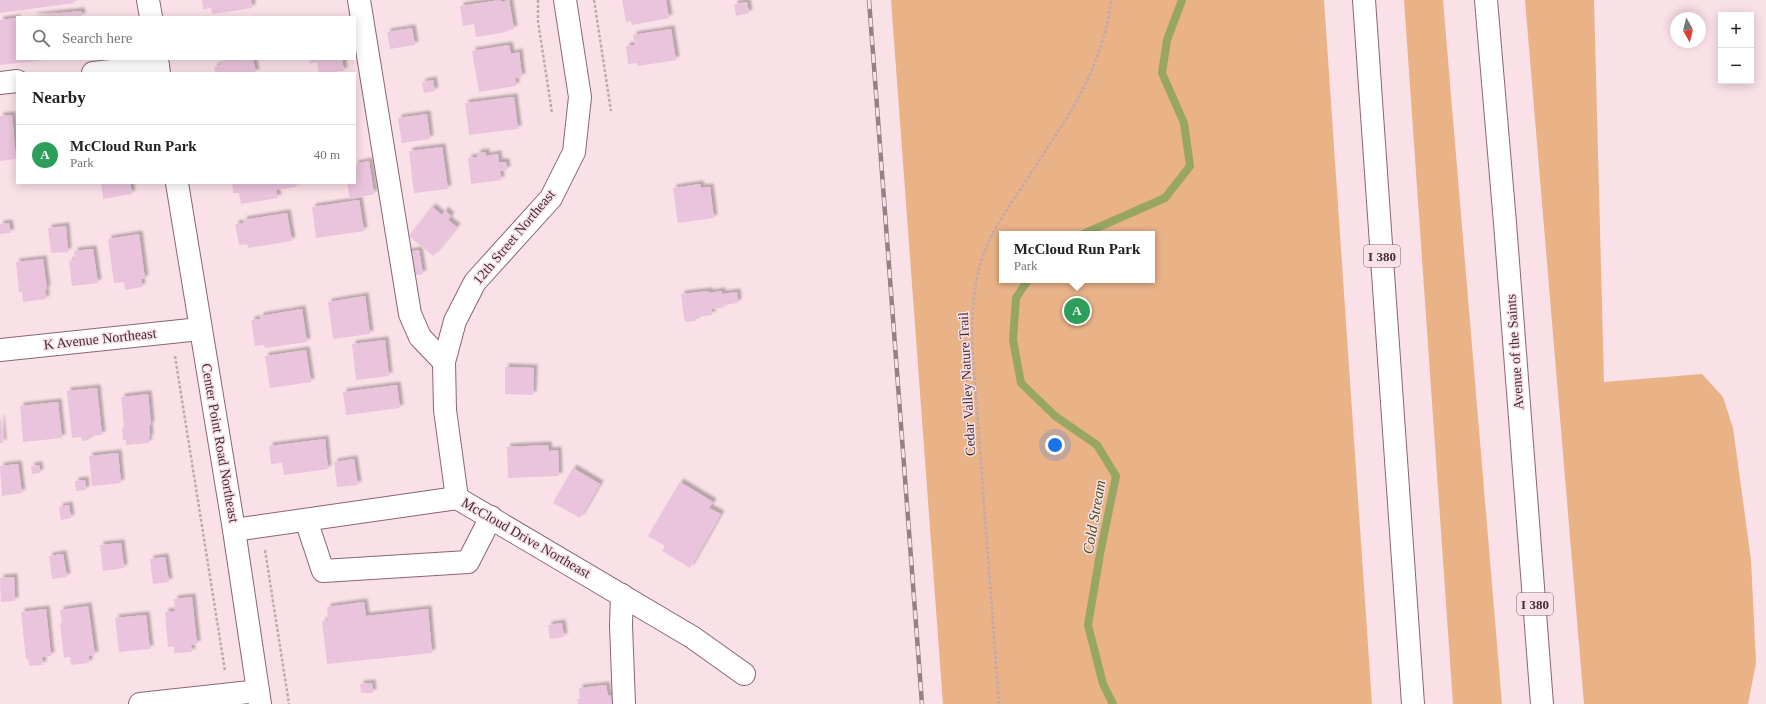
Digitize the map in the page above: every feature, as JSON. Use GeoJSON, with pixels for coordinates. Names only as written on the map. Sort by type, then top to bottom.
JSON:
{"type":"FeatureCollection","features":[{"type":"Feature","properties":{"kind":"main road"},"geometry":{"type":"LineString","coordinates":[[148,0],[150,16]]}},
{"type":"Feature","properties":{"kind":"main road"},"geometry":{"type":"LineString","coordinates":[[359,0],[410,314],[420,337],[444,362]]}},
{"type":"Feature","properties":{"kind":"main road","name":"12th Street Northeast"},"geometry":{"type":"LineString","coordinates":[[457,498],[445,410],[444,362],[455,321],[475,282],[551,198],[574,152],[580,97],[565,0]]}},
{"type":"Feature","properties":{"kind":"main road","name":"I 380"},"geometry":{"type":"LineString","coordinates":[[1364,0],[1412,704]]}},
{"type":"Feature","properties":{"kind":"main road","name":"Avenue of the Saints"},"geometry":{"type":"LineString","coordinates":[[1486,0],[1542,704]]}},
{"type":"Feature","properties":{"kind":"main road"},"geometry":{"type":"LineString","coordinates":[[102,72],[158,66]]}},
{"type":"Feature","properties":{"kind":"main road"},"geometry":{"type":"LineString","coordinates":[[0,83],[16,81]]}},
{"type":"Feature","properties":{"kind":"main road","name":"Center Point Road Northeast"},"geometry":{"type":"LineString","coordinates":[[177,184],[234,530],[259,697]]}},
{"type":"Feature","properties":{"kind":"main road","name":"K Avenue Northeast"},"geometry":{"type":"LineString","coordinates":[[0,350],[200,328]]}},
{"type":"Feature","properties":{"kind":"main road","name":"McCloud Drive Northeast"},"geometry":{"type":"LineString","coordinates":[[234,530],[457,498],[692,636],[744,674]]}},
{"type":"Feature","properties":{"kind":"main road"},"geometry":{"type":"LineString","coordinates":[[306,520],[323,571],[468,562],[491,517]]}},
{"type":"Feature","properties":{"kind":"main road"},"geometry":{"type":"LineString","coordinates":[[622,595],[621,625],[624,704]]}},
{"type":"Feature","properties":{"kind":"main road"},"geometry":{"type":"LineString","coordinates":[[140,704],[259,697]]}},
{"type":"Feature","properties":{"kind":"path"},"geometry":{"type":"LineString","coordinates":[[538,0],[538,21],[553,120]]}},
{"type":"Feature","properties":{"kind":"path"},"geometry":{"type":"LineString","coordinates":[[594,0],[611,111]]}},
{"type":"Feature","properties":{"kind":"path","name":"Cedar Valley Nature Trail"},"geometry":{"type":"LineString","coordinates":[[999,704],[972,343],[972,309],[976,276],[994,229],[1075,105],[1090,77],[1102,45],[1110,0]]}},
{"type":"Feature","properties":{"kind":"path"},"geometry":{"type":"LineString","coordinates":[[174,349],[226,676]]}},
{"type":"Feature","properties":{"kind":"path"},"geometry":{"type":"LineString","coordinates":[[264,546],[289,704]]}},
{"type":"Feature","properties":{"kind":"shaded area"},"geometry":{"type":"Polygon","coordinates":[[[891,0],[1324,0],[1372,704],[943,704],[891,0]]]}},
{"type":"Feature","properties":{"kind":"shaded area"},"geometry":{"type":"Polygon","coordinates":[[[1404,0],[1443,0],[1502,704],[1453,704],[1404,0]]]}},
{"type":"Feature","properties":{"kind":"shaded area"},"geometry":{"type":"Polygon","coordinates":[[[1525,0],[1594,0],[1604,382],[1702,374],[1723,397],[1733,428],[1751,560],[1756,663],[1748,704],[1584,704],[1525,0]]]}},
{"type":"Feature","properties":{"kind":"building"},"geometry":{"type":"Polygon","coordinates":[[[0,0],[74,0],[74,3],[0,13],[0,0]]]}},
{"type":"Feature","properties":{"kind":"building"},"geometry":{"type":"Polygon","coordinates":[[[202,0],[251,0],[252,8],[212,14],[211,8],[203,9],[202,0]]]}},
{"type":"Feature","properties":{"kind":"building"},"geometry":{"type":"Polygon","coordinates":[[[500,0],[501,2],[509,0],[514,29],[506,32],[476,37],[474,24],[463,26],[460,6],[500,0]]]}},
{"type":"Feature","properties":{"kind":"building"},"geometry":{"type":"Polygon","coordinates":[[[622,0],[666,0],[669,18],[632,25],[631,21],[626,22],[622,0]]]}},
{"type":"Feature","properties":{"kind":"building"},"geometry":{"type":"Polygon","coordinates":[[[747,2],[749,13],[736,16],[734,4],[747,2]]]}},
{"type":"Feature","properties":{"kind":"building"},"geometry":{"type":"Polygon","coordinates":[[[81,11],[82,16],[34,16],[81,11]]]}},
{"type":"Feature","properties":{"kind":"building"},"geometry":{"type":"Polygon","coordinates":[[[16,18],[16,60],[45,60],[0,65],[0,20],[16,18]]]}},
{"type":"Feature","properties":{"kind":"building"},"geometry":{"type":"Polygon","coordinates":[[[412,28],[415,45],[390,49],[387,32],[412,28]]]}},
{"type":"Feature","properties":{"kind":"building"},"geometry":{"type":"Polygon","coordinates":[[[671,29],[676,60],[638,66],[637,63],[628,64],[626,46],[635,45],[633,35],[671,29]]]}},
{"type":"Feature","properties":{"kind":"building"},"geometry":{"type":"Polygon","coordinates":[[[509,45],[511,54],[519,52],[522,77],[515,78],[516,86],[479,92],[472,51],[509,45]]]}},
{"type":"Feature","properties":{"kind":"building"},"geometry":{"type":"Polygon","coordinates":[[[253,60],[256,72],[215,72],[214,67],[221,65],[220,61],[253,60]]]}},
{"type":"Feature","properties":{"kind":"building"},"geometry":{"type":"Polygon","coordinates":[[[309,60],[342,60],[344,71],[319,72],[317,62],[310,64],[309,60]]]}},
{"type":"Feature","properties":{"kind":"building"},"geometry":{"type":"Polygon","coordinates":[[[433,80],[435,91],[424,93],[422,82],[433,80]]]}},
{"type":"Feature","properties":{"kind":"building"},"geometry":{"type":"Polygon","coordinates":[[[514,97],[518,129],[469,135],[465,103],[514,97]]]}},
{"type":"Feature","properties":{"kind":"building"},"geometry":{"type":"Polygon","coordinates":[[[427,114],[430,139],[402,143],[398,118],[427,114]]]}},
{"type":"Feature","properties":{"kind":"building"},"geometry":{"type":"Polygon","coordinates":[[[12,115],[16,159],[0,161],[0,116],[12,115]]]}},
{"type":"Feature","properties":{"kind":"building"},"geometry":{"type":"Polygon","coordinates":[[[442,147],[448,189],[414,193],[409,151],[442,147]]]}},
{"type":"Feature","properties":{"kind":"building"},"geometry":{"type":"Polygon","coordinates":[[[486,152],[486,156],[498,154],[499,162],[506,162],[507,170],[500,171],[501,180],[471,184],[468,158],[477,157],[477,153],[486,152]]]}},
{"type":"Feature","properties":{"kind":"building"},"geometry":{"type":"Polygon","coordinates":[[[369,161],[374,194],[350,199],[347,184],[356,184],[356,164],[369,161]]]}},
{"type":"Feature","properties":{"kind":"building"},"geometry":{"type":"Polygon","coordinates":[[[101,184],[130,184],[132,194],[103,199],[101,184]]]}},
{"type":"Feature","properties":{"kind":"building"},"geometry":{"type":"Polygon","coordinates":[[[232,184],[295,184],[296,187],[276,190],[278,198],[241,204],[239,193],[233,193],[232,184]]]}},
{"type":"Feature","properties":{"kind":"building"},"geometry":{"type":"Polygon","coordinates":[[[700,184],[701,188],[710,187],[714,218],[678,223],[673,188],[700,184]]]}},
{"type":"Feature","properties":{"kind":"building"},"geometry":{"type":"Polygon","coordinates":[[[359,200],[364,231],[316,238],[312,207],[359,200]]]}},
{"type":"Feature","properties":{"kind":"building"},"geometry":{"type":"Polygon","coordinates":[[[432,207],[442,215],[445,210],[451,216],[448,220],[457,227],[433,256],[409,236],[432,207]]]}},
{"type":"Feature","properties":{"kind":"building"},"geometry":{"type":"Polygon","coordinates":[[[287,213],[292,241],[248,248],[247,244],[239,245],[235,224],[244,223],[243,220],[287,213]]]}},
{"type":"Feature","properties":{"kind":"building"},"geometry":{"type":"Polygon","coordinates":[[[9,223],[11,233],[0,234],[0,224],[9,223]]]}},
{"type":"Feature","properties":{"kind":"building"},"geometry":{"type":"Polygon","coordinates":[[[66,226],[68,252],[51,253],[48,228],[66,226]]]}},
{"type":"Feature","properties":{"kind":"building"},"geometry":{"type":"Polygon","coordinates":[[[139,234],[145,279],[141,279],[142,287],[125,290],[124,282],[114,283],[108,239],[139,234]]]}},
{"type":"Feature","properties":{"kind":"building"},"geometry":{"type":"Polygon","coordinates":[[[93,249],[98,283],[72,286],[69,261],[75,260],[74,251],[93,249]]]}},
{"type":"Feature","properties":{"kind":"building"},"geometry":{"type":"Polygon","coordinates":[[[419,250],[423,274],[411,276],[407,252],[419,250]]]}},
{"type":"Feature","properties":{"kind":"building"},"geometry":{"type":"Polygon","coordinates":[[[43,259],[47,289],[45,290],[46,299],[23,302],[22,292],[19,292],[16,262],[43,259]]]}},
{"type":"Feature","properties":{"kind":"building"},"geometry":{"type":"Polygon","coordinates":[[[709,291],[709,293],[722,291],[722,294],[737,292],[738,303],[723,305],[724,308],[711,309],[712,315],[696,317],[696,321],[686,322],[684,319],[681,294],[709,291]]]}},
{"type":"Feature","properties":{"kind":"building"},"geometry":{"type":"Polygon","coordinates":[[[365,296],[370,334],[333,339],[328,302],[365,296]]]}},
{"type":"Feature","properties":{"kind":"building"},"geometry":{"type":"Polygon","coordinates":[[[302,309],[307,342],[265,348],[264,345],[255,346],[251,320],[260,319],[260,316],[302,309]]]}},
{"type":"Feature","properties":{"kind":"building"},"geometry":{"type":"Polygon","coordinates":[[[385,340],[389,376],[356,380],[352,344],[385,340]]]}},
{"type":"Feature","properties":{"kind":"building"},"geometry":{"type":"Polygon","coordinates":[[[306,350],[311,382],[270,388],[265,356],[306,350]]]}},
{"type":"Feature","properties":{"kind":"building"},"geometry":{"type":"Polygon","coordinates":[[[505,367],[534,368],[533,395],[505,394],[505,367]]]}},
{"type":"Feature","properties":{"kind":"building"},"geometry":{"type":"Polygon","coordinates":[[[397,385],[400,408],[346,415],[343,392],[397,385]]]}},
{"type":"Feature","properties":{"kind":"building"},"geometry":{"type":"Polygon","coordinates":[[[97,388],[102,435],[89,436],[89,440],[82,441],[81,437],[72,438],[67,391],[97,388]]]}},
{"type":"Feature","properties":{"kind":"building"},"geometry":{"type":"Polygon","coordinates":[[[148,394],[151,424],[149,425],[149,443],[126,445],[126,440],[123,440],[122,428],[124,427],[121,397],[148,394]]]}},
{"type":"Feature","properties":{"kind":"building"},"geometry":{"type":"Polygon","coordinates":[[[58,402],[62,438],[23,442],[20,406],[58,402]]]}},
{"type":"Feature","properties":{"kind":"building"},"geometry":{"type":"Polygon","coordinates":[[[1,419],[3,443],[0,443],[1,419]]]}},
{"type":"Feature","properties":{"kind":"building"},"geometry":{"type":"Polygon","coordinates":[[[325,439],[328,469],[284,475],[282,463],[271,464],[269,446],[325,439]]]}},
{"type":"Feature","properties":{"kind":"building"},"geometry":{"type":"Polygon","coordinates":[[[548,445],[549,451],[558,450],[559,476],[508,478],[507,447],[548,445]]]}},
{"type":"Feature","properties":{"kind":"building"},"geometry":{"type":"Polygon","coordinates":[[[118,453],[121,483],[92,486],[89,456],[118,453]]]}},
{"type":"Feature","properties":{"kind":"building"},"geometry":{"type":"Polygon","coordinates":[[[354,459],[358,485],[337,487],[334,462],[354,459]]]}},
{"type":"Feature","properties":{"kind":"building"},"geometry":{"type":"Polygon","coordinates":[[[18,464],[22,493],[2,496],[0,466],[18,464]]]}},
{"type":"Feature","properties":{"kind":"building"},"geometry":{"type":"Polygon","coordinates":[[[39,465],[40,473],[32,474],[31,466],[39,465]]]}},
{"type":"Feature","properties":{"kind":"building"},"geometry":{"type":"Polygon","coordinates":[[[573,468],[600,484],[580,518],[553,503],[573,468]]]}},
{"type":"Feature","properties":{"kind":"building"},"geometry":{"type":"Polygon","coordinates":[[[85,480],[86,490],[76,491],[75,481],[85,480]]]}},
{"type":"Feature","properties":{"kind":"building"},"geometry":{"type":"Polygon","coordinates":[[[680,482],[713,502],[709,508],[721,514],[690,568],[662,551],[665,546],[648,536],[680,482]]]}},
{"type":"Feature","properties":{"kind":"building"},"geometry":{"type":"Polygon","coordinates":[[[69,505],[71,518],[61,520],[59,507],[69,505]]]}},
{"type":"Feature","properties":{"kind":"building"},"geometry":{"type":"Polygon","coordinates":[[[121,543],[124,568],[103,571],[100,545],[121,543]]]}},
{"type":"Feature","properties":{"kind":"building"},"geometry":{"type":"Polygon","coordinates":[[[63,554],[67,577],[52,579],[49,556],[63,554]]]}},
{"type":"Feature","properties":{"kind":"building"},"geometry":{"type":"Polygon","coordinates":[[[165,557],[169,582],[153,584],[150,559],[165,557]]]}},
{"type":"Feature","properties":{"kind":"building"},"geometry":{"type":"Polygon","coordinates":[[[14,577],[15,601],[1,602],[0,578],[14,577]]]}},
{"type":"Feature","properties":{"kind":"building"},"geometry":{"type":"Polygon","coordinates":[[[192,597],[197,644],[191,645],[192,652],[174,653],[174,646],[168,647],[165,612],[175,611],[174,599],[192,597]]]}},
{"type":"Feature","properties":{"kind":"building"},"geometry":{"type":"Polygon","coordinates":[[[364,602],[366,616],[428,609],[432,653],[327,664],[322,621],[328,621],[327,607],[364,602]]]}},
{"type":"Feature","properties":{"kind":"building"},"geometry":{"type":"Polygon","coordinates":[[[88,606],[95,655],[89,656],[89,663],[71,665],[70,657],[64,658],[60,610],[88,606]]]}},
{"type":"Feature","properties":{"kind":"building"},"geometry":{"type":"Polygon","coordinates":[[[46,609],[51,656],[42,657],[43,665],[29,666],[28,659],[26,659],[21,612],[46,609]]]}},
{"type":"Feature","properties":{"kind":"building"},"geometry":{"type":"Polygon","coordinates":[[[146,615],[150,649],[119,652],[115,618],[146,615]]]}},
{"type":"Feature","properties":{"kind":"building"},"geometry":{"type":"Polygon","coordinates":[[[562,623],[564,637],[550,639],[548,625],[562,623]]]}},
{"type":"Feature","properties":{"kind":"building"},"geometry":{"type":"Polygon","coordinates":[[[372,683],[373,693],[361,693],[360,684],[372,683]]]}},
{"type":"Feature","properties":{"kind":"building"},"geometry":{"type":"Polygon","coordinates":[[[606,685],[608,696],[611,695],[612,704],[578,704],[577,699],[580,699],[579,688],[606,685]]]}},
{"type":"Feature","properties":{"kind":"waterway","name":"Cold Stream"},"geometry":{"type":"LineString","coordinates":[[1090,231],[1165,198],[1190,166],[1184,123],[1162,73],[1167,40],[1182,0]]}},
{"type":"Feature","properties":{"kind":"waterway","name":"Cold Stream"},"geometry":{"type":"LineString","coordinates":[[1026,283],[1016,298],[1013,340],[1021,383],[1055,416],[1097,445],[1116,476],[1100,554],[1088,625],[1103,684],[1113,704]]}},
{"type":"Feature","properties":{"kind":"railway"},"geometry":{"type":"LineString","coordinates":[[869,0],[922,704]]}},
{"type":"Feature","properties":{"kind":"place","name":"McCloud Run Park"},"geometry":{"type":"Point","coordinates":[1077,311]}}]}
